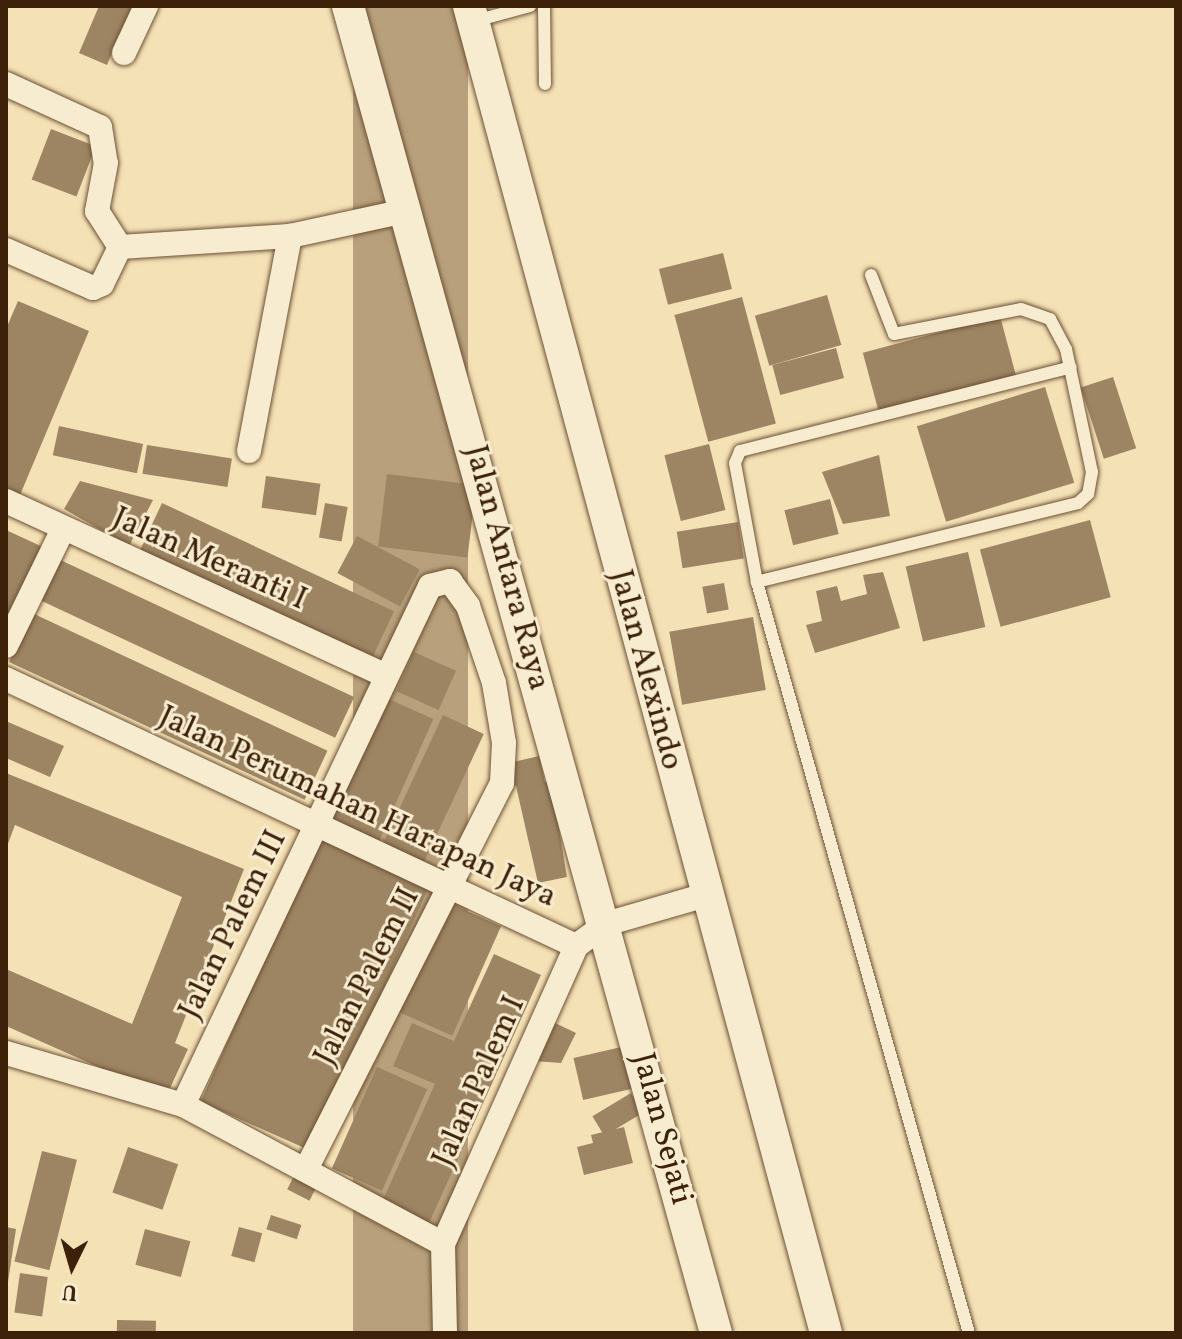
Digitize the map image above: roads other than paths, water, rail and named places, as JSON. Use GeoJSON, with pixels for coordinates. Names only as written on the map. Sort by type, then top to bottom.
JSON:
{"type":"FeatureCollection","features":[{"type":"Feature","properties":{"kind":"street"},"geometry":{"type":"LineString","coordinates":[[124,53],[146,6]]}},
{"type":"Feature","properties":{"kind":"street","name":"Jalan Antara Raya"},"geometry":{"type":"LineString","coordinates":[[348,6],[617,921]]}},
{"type":"Feature","properties":{"kind":"street","name":"Jalan Alexindo"},"geometry":{"type":"LineString","coordinates":[[471,14],[694,898],[826,1333]]}},
{"type":"Feature","properties":{"kind":"street"},"geometry":{"type":"LineString","coordinates":[[6,84],[100,127],[106,163],[97,211],[120,247]]}},
{"type":"Feature","properties":{"kind":"street"},"geometry":{"type":"LineString","coordinates":[[120,247],[290,236],[406,211]]}},
{"type":"Feature","properties":{"kind":"street"},"geometry":{"type":"LineString","coordinates":[[249,451],[290,236]]}},
{"type":"Feature","properties":{"kind":"street"},"geometry":{"type":"LineString","coordinates":[[6,250],[93,288],[102,284],[120,247]]}},
{"type":"Feature","properties":{"kind":"street","name":"Jalan Meranti I"},"geometry":{"type":"LineString","coordinates":[[6,501],[386,676]]}},
{"type":"Feature","properties":{"kind":"street"},"geometry":{"type":"LineString","coordinates":[[6,646],[63,529]]}},
{"type":"Feature","properties":{"kind":"street","name":"Jalan Palem III"},"geometry":{"type":"LineString","coordinates":[[183,1105],[430,586],[442,579],[458,587]]}},
{"type":"Feature","properties":{"kind":"street","name":"Jalan Palem II"},"geometry":{"type":"LineString","coordinates":[[307,1167],[450,886],[492,811],[504,754],[494,683],[458,587]]}},
{"type":"Feature","properties":{"kind":"street","name":"Jalan Perumahan Harapan Jaya"},"geometry":{"type":"LineString","coordinates":[[6,679],[320,822],[576,946],[617,921],[694,898]]}},
{"type":"Feature","properties":{"kind":"street","name":"Jalan Sejati"},"geometry":{"type":"LineString","coordinates":[[617,921],[716,1333]]}},
{"type":"Feature","properties":{"kind":"street","name":"Jalan Palem I"},"geometry":{"type":"LineString","coordinates":[[443,1244],[576,946]]}},
{"type":"Feature","properties":{"kind":"street"},"geometry":{"type":"LineString","coordinates":[[6,1053],[183,1105],[307,1167],[443,1244],[445,1333]]}},
{"type":"Feature","properties":{"kind":"lane"},"geometry":{"type":"LineString","coordinates":[[471,14],[530,6]]}},
{"type":"Feature","properties":{"kind":"lane"},"geometry":{"type":"LineString","coordinates":[[544,6],[545,84]]}},
{"type":"Feature","properties":{"kind":"lane"},"geometry":{"type":"LineString","coordinates":[[757,582],[1078,503],[1088,494],[1092,472],[1071,367],[1060,332],[1030,309],[894,334],[871,275]]}},
{"type":"Feature","properties":{"kind":"lane"},"geometry":{"type":"LineString","coordinates":[[969,1333],[757,582],[735,463],[740,451],[1071,367]]}}]}
